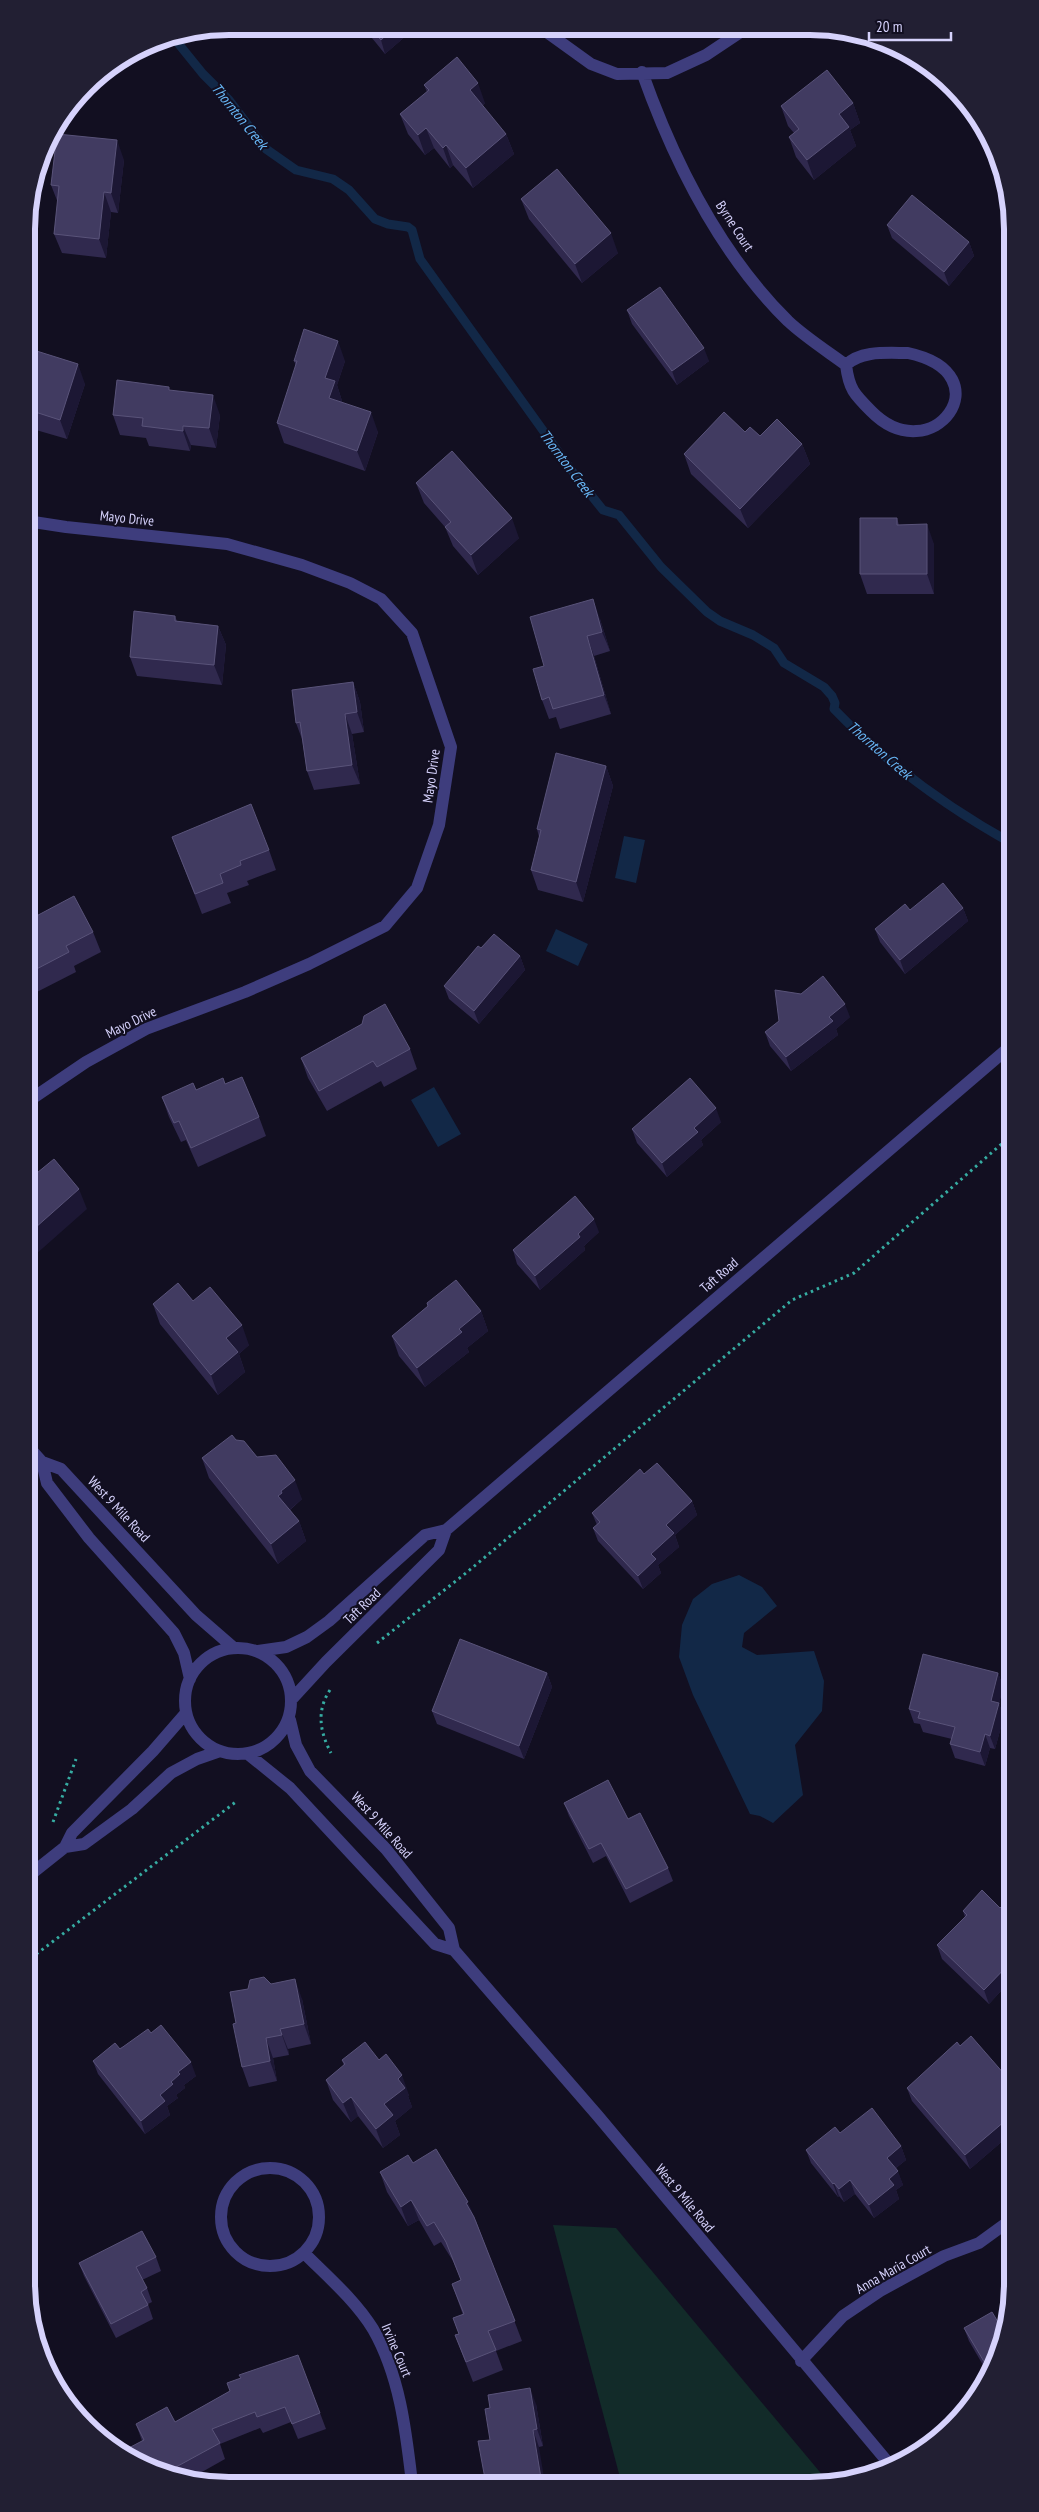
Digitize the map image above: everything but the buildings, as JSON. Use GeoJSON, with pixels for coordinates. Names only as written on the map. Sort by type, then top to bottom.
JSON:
{"type":"FeatureCollection","features":[{"type":"Feature","properties":{"kind":"street"},"geometry":{"type":"LineString","coordinates":[[551,35],[591,64],[617,74],[667,73],[706,55],[737,35]]}},
{"type":"Feature","properties":{"kind":"street","name":"Byrne Court"},"geometry":{"type":"LineString","coordinates":[[642,72],[678,161],[720,234],[757,286],[789,322],[846,365]]}},
{"type":"Feature","properties":{"kind":"street"},"geometry":{"type":"LineString","coordinates":[[908,353],[929,357],[944,367],[954,381],[956,400],[948,416],[933,427],[919,431],[903,432],[890,427],[858,399],[848,385],[846,365],[852,358],[870,354],[908,353]]}},
{"type":"Feature","properties":{"kind":"street","name":"Mayo Drive"},"geometry":{"type":"LineString","coordinates":[[35,522],[227,544],[302,565],[350,583],[381,599],[412,633],[451,746],[439,825],[417,888],[385,926],[301,968],[146,1029],[86,1062],[35,1096]]}},
{"type":"Feature","properties":{"kind":"street","name":"Taft Road"},"geometry":{"type":"LineString","coordinates":[[258,1651],[286,1647],[307,1637],[328,1621],[425,1534],[446,1530],[1004,1052]]}},
{"type":"Feature","properties":{"kind":"street","name":"West 9 Mile Road"},"geometry":{"type":"LineString","coordinates":[[35,1454],[42,1462],[61,1469],[196,1615],[234,1648]]}},
{"type":"Feature","properties":{"kind":"street","name":"West 9 Mile Road"},"geometry":{"type":"LineString","coordinates":[[42,1462],[47,1483],[89,1538],[174,1633],[184,1653],[190,1678]]}},
{"type":"Feature","properties":{"kind":"street","name":"Taft Road"},"geometry":{"type":"LineString","coordinates":[[292,1699],[326,1662],[439,1550],[446,1530]]}},
{"type":"Feature","properties":{"kind":"street"},"geometry":{"type":"LineString","coordinates":[[234,1648],[258,1651],[269,1658],[282,1673],[292,1699],[290,1720],[279,1735],[266,1746],[248,1754],[220,1751],[204,1742],[186,1714],[185,1699],[190,1678],[201,1665],[217,1654],[234,1648]]}},
{"type":"Feature","properties":{"kind":"street"},"geometry":{"type":"LineString","coordinates":[[35,1871],[65,1847],[72,1833],[153,1751],[186,1714]]}},
{"type":"Feature","properties":{"kind":"street","name":"West 9 Mile Road"},"geometry":{"type":"LineString","coordinates":[[290,1720],[296,1745],[310,1771],[386,1849],[450,1928],[454,1950],[598,2116],[800,2361],[887,2461]]}},
{"type":"Feature","properties":{"kind":"street"},"geometry":{"type":"LineString","coordinates":[[65,1847],[84,1844],[132,1810],[171,1773],[197,1759],[220,1751]]}},
{"type":"Feature","properties":{"kind":"street","name":"West 9 Mile Road"},"geometry":{"type":"LineString","coordinates":[[248,1754],[290,1788],[435,1944],[454,1950]]}},
{"type":"Feature","properties":{"kind":"street"},"geometry":{"type":"LineString","coordinates":[[269,2168],[286,2171],[300,2179],[312,2191],[318,2207],[319,2223],[314,2240],[304,2253],[284,2264],[260,2266],[246,2260],[233,2250],[225,2237],[221,2222],[222,2206],[228,2192],[238,2179],[253,2171],[269,2168]]}},
{"type":"Feature","properties":{"kind":"street","name":"Anna Maria Court"},"geometry":{"type":"LineString","coordinates":[[800,2361],[843,2316],[880,2291],[944,2256],[979,2243],[1004,2225]]}},
{"type":"Feature","properties":{"kind":"street","name":"Irvine Court"},"geometry":{"type":"LineString","coordinates":[[304,2253],[351,2300],[373,2329],[384,2352],[400,2402],[411,2477]]}},
{"type":"Feature","properties":{"kind":"path"},"geometry":{"type":"LineString","coordinates":[[369,1649],[466,1573],[792,1300],[854,1273],[1004,1142]]}},
{"type":"Feature","properties":{"kind":"path"},"geometry":{"type":"LineString","coordinates":[[331,1752],[322,1737],[320,1713],[325,1697],[333,1686]]}},
{"type":"Feature","properties":{"kind":"path"},"geometry":{"type":"LineString","coordinates":[[53,1824],[76,1759]]}},
{"type":"Feature","properties":{"kind":"path"},"geometry":{"type":"LineString","coordinates":[[35,1955],[237,1801]]}},
{"type":"Feature","properties":{"kind":"green space"},"geometry":{"type":"Polygon","coordinates":[[[553,2225],[616,2228],[824,2477],[620,2477],[553,2225]]]}},
{"type":"Feature","properties":{"kind":"water"},"geometry":{"type":"Polygon","coordinates":[[[624,836],[645,840],[636,883],[615,878],[624,836]]]}},
{"type":"Feature","properties":{"kind":"water"},"geometry":{"type":"Polygon","coordinates":[[[556,929],[588,944],[578,966],[546,951],[556,929]]]}},
{"type":"Feature","properties":{"kind":"water"},"geometry":{"type":"Polygon","coordinates":[[[434,1087],[461,1134],[438,1147],[411,1100],[434,1087]]]}},
{"type":"Feature","properties":{"kind":"water"},"geometry":{"type":"Polygon","coordinates":[[[739,1575],[762,1587],[777,1606],[744,1633],[742,1647],[757,1655],[814,1651],[824,1681],[822,1711],[795,1745],[803,1795],[773,1823],[760,1816],[750,1814],[693,1695],[679,1657],[682,1625],[693,1599],[712,1584],[739,1575]]]}},
{"type":"Feature","properties":{"kind":"waterway","name":"Thornton Creek"},"geometry":{"type":"LineString","coordinates":[[177,42],[203,74],[229,100],[266,149],[296,170],[333,179],[349,190],[375,219],[388,224],[408,227],[412,230],[420,259],[575,475],[603,510],[619,515],[661,567],[707,612],[720,621],[753,635],[774,648],[784,663],[824,687],[832,696],[835,703],[834,709],[896,766],[942,800],[1004,839]]}}]}
